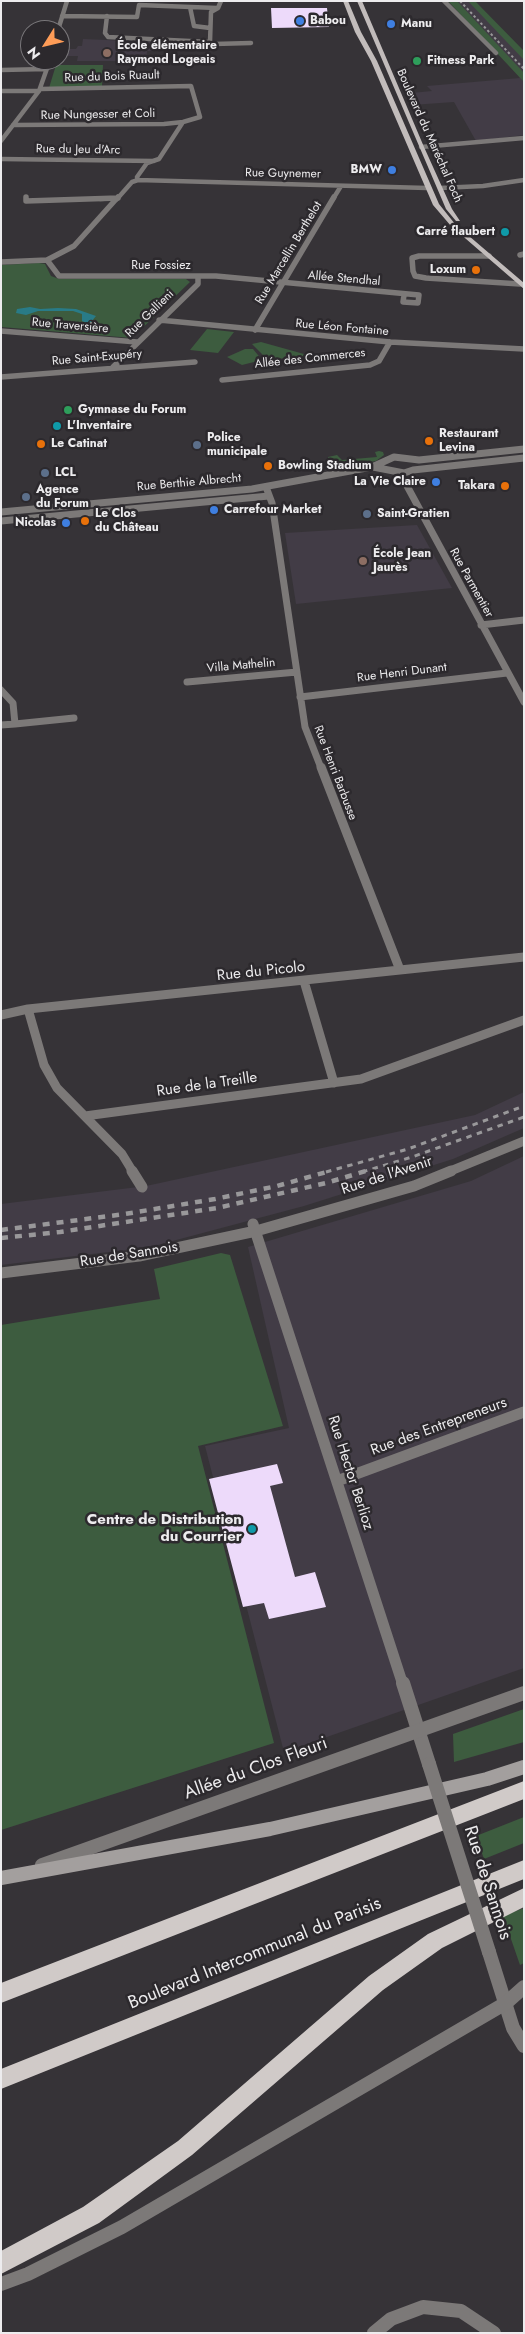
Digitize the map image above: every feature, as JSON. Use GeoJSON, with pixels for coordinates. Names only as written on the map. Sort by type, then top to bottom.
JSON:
{"type":"FeatureCollection","features":[{"type":"Feature","properties":{"kind":"highway"},"geometry":{"type":"LineString","coordinates":[[1,1993],[524,1790]]}},
{"type":"Feature","properties":{"kind":"highway","name":"Boulevard Intercommunal du Parisis"},"geometry":{"type":"LineString","coordinates":[[1,2079],[524,1868]]}},
{"type":"Feature","properties":{"kind":"highway"},"geometry":{"type":"LineString","coordinates":[[1,2264],[91,2215],[185,2148],[376,1983],[428,1947],[524,1897]]}},
{"type":"Feature","properties":{"kind":"main road"},"geometry":{"type":"LineString","coordinates":[[345,1],[366,47]]}},
{"type":"Feature","properties":{"kind":"main road"},"geometry":{"type":"LineString","coordinates":[[351,1],[364,34],[366,47]]}},
{"type":"Feature","properties":{"kind":"main road"},"geometry":{"type":"LineString","coordinates":[[351,1],[362,14]]}},
{"type":"Feature","properties":{"kind":"main road"},"geometry":{"type":"LineString","coordinates":[[359,1],[362,14]]}},
{"type":"Feature","properties":{"kind":"main road","name":"Boulevard du Maréchal Foch"},"geometry":{"type":"LineString","coordinates":[[362,14],[369,34],[378,47],[420,147],[454,216],[501,257]]}},
{"type":"Feature","properties":{"kind":"main road","name":"Boulevard du Maréchal Foch"},"geometry":{"type":"LineString","coordinates":[[366,47],[374,61],[434,202],[444,215],[522,285]]}},
{"type":"Feature","properties":{"kind":"main road"},"geometry":{"type":"LineString","coordinates":[[17,1874],[270,1829],[487,1779],[524,1767]]}},
{"type":"Feature","properties":{"kind":"main road","name":"Allée du Clos Fleuri"},"geometry":{"type":"LineString","coordinates":[[1,1878],[17,1874]]}},
{"type":"Feature","properties":{"kind":"street"},"geometry":{"type":"LineString","coordinates":[[61,20],[67,1]]}},
{"type":"Feature","properties":{"kind":"street"},"geometry":{"type":"LineString","coordinates":[[210,42],[210,12],[218,8],[221,1]]}},
{"type":"Feature","properties":{"kind":"street"},"geometry":{"type":"LineString","coordinates":[[444,1],[496,53]]}},
{"type":"Feature","properties":{"kind":"street"},"geometry":{"type":"LineString","coordinates":[[62,16],[137,17],[139,5],[218,8]]}},
{"type":"Feature","properties":{"kind":"street"},"geometry":{"type":"LineString","coordinates":[[190,7],[194,26],[210,28]]}},
{"type":"Feature","properties":{"kind":"street"},"geometry":{"type":"LineString","coordinates":[[107,16],[105,33],[108,37],[210,42],[214,44],[251,43]]}},
{"type":"Feature","properties":{"kind":"street"},"geometry":{"type":"LineString","coordinates":[[1,70],[20,70]]}},
{"type":"Feature","properties":{"kind":"street"},"geometry":{"type":"LineString","coordinates":[[1,141],[39,90],[47,70]]}},
{"type":"Feature","properties":{"kind":"street","name":"Rue du Bois Ruault"},"geometry":{"type":"LineString","coordinates":[[1,91],[184,85],[194,88],[200,116],[183,122]]}},
{"type":"Feature","properties":{"kind":"street"},"geometry":{"type":"LineString","coordinates":[[1,262],[47,260],[65,252],[82,239],[132,182],[138,180],[137,177],[147,163],[158,159],[183,122]]}},
{"type":"Feature","properties":{"kind":"street","name":"Rue Nungesser et Coli"},"geometry":{"type":"LineString","coordinates":[[13,125],[183,122]]}},
{"type":"Feature","properties":{"kind":"street"},"geometry":{"type":"LineString","coordinates":[[420,147],[524,138]]}},
{"type":"Feature","properties":{"kind":"street","name":"Rue du Jeu d'Arc"},"geometry":{"type":"LineString","coordinates":[[1,159],[155,161]]}},
{"type":"Feature","properties":{"kind":"street","name":"Rue Guynemer"},"geometry":{"type":"LineString","coordinates":[[138,180],[427,188]]}},
{"type":"Feature","properties":{"kind":"street"},"geometry":{"type":"LineString","coordinates":[[440,188],[483,186],[524,180]]}},
{"type":"Feature","properties":{"kind":"street","name":"Rue Marcellin Berthelot"},"geometry":{"type":"LineString","coordinates":[[254,330],[340,186]]}},
{"type":"Feature","properties":{"kind":"street"},"geometry":{"type":"LineString","coordinates":[[26,197],[26,201],[118,198]]}},
{"type":"Feature","properties":{"kind":"street"},"geometry":{"type":"LineString","coordinates":[[488,256],[474,258],[419,256],[412,258],[412,271],[415,276],[426,278],[522,285]]}},
{"type":"Feature","properties":{"kind":"street","name":"Rue Fossiez"},"geometry":{"type":"LineString","coordinates":[[47,260],[59,276],[198,276],[282,284]]}},
{"type":"Feature","properties":{"kind":"street","name":"Rue Gallieni"},"geometry":{"type":"LineString","coordinates":[[113,367],[198,284],[198,276]]}},
{"type":"Feature","properties":{"kind":"street","name":"Allée Stendhal"},"geometry":{"type":"LineString","coordinates":[[282,284],[404,295]]}},
{"type":"Feature","properties":{"kind":"street","name":"Rue Léon Fontaine"},"geometry":{"type":"LineString","coordinates":[[159,320],[390,342],[524,349]]}},
{"type":"Feature","properties":{"kind":"street","name":"Rue Traversière"},"geometry":{"type":"LineString","coordinates":[[1,331],[137,342]]}},
{"type":"Feature","properties":{"kind":"street","name":"Allée des Commerces"},"geometry":{"type":"LineString","coordinates":[[222,380],[370,365],[379,361],[390,342]]}},
{"type":"Feature","properties":{"kind":"street","name":"Rue Saint-Exupéry"},"geometry":{"type":"LineString","coordinates":[[1,377],[195,362]]}},
{"type":"Feature","properties":{"kind":"street","name":"Rue Berthie Albrecht"},"geometry":{"type":"LineString","coordinates":[[382,466],[386,459],[394,457],[411,460],[524,449]]}},
{"type":"Feature","properties":{"kind":"street","name":"Rue Berthie Albrecht"},"geometry":{"type":"LineString","coordinates":[[490,452],[524,456]]}},
{"type":"Feature","properties":{"kind":"street","name":"Rue Berthie Albrecht"},"geometry":{"type":"LineString","coordinates":[[3,511],[266,487],[372,467],[382,466],[400,473],[524,456]]}},
{"type":"Feature","properties":{"kind":"street"},"geometry":{"type":"LineString","coordinates":[[411,460],[416,464],[413,470]]}},
{"type":"Feature","properties":{"kind":"street","name":"Rue Parmentier"},"geometry":{"type":"LineString","coordinates":[[400,473],[524,702]]}},
{"type":"Feature","properties":{"kind":"street","name":"Rue Henri Barbusse"},"geometry":{"type":"LineString","coordinates":[[266,487],[269,496],[305,727],[311,748],[400,970]]}},
{"type":"Feature","properties":{"kind":"street","name":"Rue Berthie Albrecht"},"geometry":{"type":"LineString","coordinates":[[1,521],[269,496]]}},
{"type":"Feature","properties":{"kind":"street"},"geometry":{"type":"LineString","coordinates":[[481,625],[524,620]]}},
{"type":"Feature","properties":{"kind":"street","name":"Villa Mathelin"},"geometry":{"type":"LineString","coordinates":[[187,682],[297,672]]}},
{"type":"Feature","properties":{"kind":"street","name":"Rue Henri Dunant"},"geometry":{"type":"LineString","coordinates":[[300,697],[507,673]]}},
{"type":"Feature","properties":{"kind":"street"},"geometry":{"type":"LineString","coordinates":[[1,690],[13,703],[15,724]]}},
{"type":"Feature","properties":{"kind":"street"},"geometry":{"type":"LineString","coordinates":[[1,725],[74,718]]}},
{"type":"Feature","properties":{"kind":"street","name":"Rue du Picolo"},"geometry":{"type":"LineString","coordinates":[[1,1015],[28,1009],[524,957]]}},
{"type":"Feature","properties":{"kind":"street"},"geometry":{"type":"LineString","coordinates":[[304,981],[334,1083]]}},
{"type":"Feature","properties":{"kind":"street"},"geometry":{"type":"LineString","coordinates":[[28,1009],[44,1065],[57,1088],[122,1154],[142,1186]]}},
{"type":"Feature","properties":{"kind":"street","name":"Rue de la Treille"},"geometry":{"type":"LineString","coordinates":[[85,1116],[361,1078],[524,1020]]}},
{"type":"Feature","properties":{"kind":"street","name":"Rue de l'Avenir"},"geometry":{"type":"LineString","coordinates":[[254,1227],[414,1186],[524,1141]]}},
{"type":"Feature","properties":{"kind":"street","name":"Rue de Sannois"},"geometry":{"type":"LineString","coordinates":[[1,1273],[139,1256],[254,1227]]}},
{"type":"Feature","properties":{"kind":"street","name":"Rue Hector Berlioz"},"geometry":{"type":"LineString","coordinates":[[254,1227],[418,1730]]}},
{"type":"Feature","properties":{"kind":"street","name":"Rue des Entrepreneurs"},"geometry":{"type":"LineString","coordinates":[[337,1481],[524,1412]]}},
{"type":"Feature","properties":{"kind":"street","name":"Allée du Clos Fleuri"},"geometry":{"type":"LineString","coordinates":[[17,1874],[524,1693]]}},
{"type":"Feature","properties":{"kind":"street","name":"Rue de Sannois"},"geometry":{"type":"LineString","coordinates":[[418,1730],[513,2028],[524,2046]]}},
{"type":"Feature","properties":{"kind":"street"},"geometry":{"type":"LineString","coordinates":[[1,2284],[28,2274],[122,2227],[506,2003],[524,1986]]}},
{"type":"Feature","properties":{"kind":"street"},"geometry":{"type":"LineString","coordinates":[[374,2333],[391,2319],[424,2307],[461,2311],[494,2333]]}},
{"type":"Feature","properties":{"kind":"shaded area"},"geometry":{"type":"Polygon","coordinates":[[[450,1],[475,1],[524,55],[524,135],[476,141],[454,102],[412,105],[413,97],[411,93],[432,91],[427,86],[520,78],[502,55],[450,1]]]}},
{"type":"Feature","properties":{"kind":"shaded area"},"geometry":{"type":"Polygon","coordinates":[[[83,39],[177,43],[176,50],[147,51],[146,61],[77,61],[78,56],[70,56],[70,49],[82,46],[83,39]]]}},
{"type":"Feature","properties":{"kind":"shaded area","name":"École Jean Jaurès"},"geometry":{"type":"Polygon","coordinates":[[[417,525],[452,588],[296,604],[285,533],[417,525]]]}},
{"type":"Feature","properties":{"kind":"shaded area"},"geometry":{"type":"Polygon","coordinates":[[[524,1092],[524,1128],[453,1159],[304,1206],[150,1247],[1,1265],[1,1204],[146,1186],[475,1115],[524,1092]]]}},
{"type":"Feature","properties":{"kind":"shaded area"},"geometry":{"type":"Polygon","coordinates":[[[524,1156],[524,1668],[284,1752],[205,1446],[289,1428],[248,1247],[471,1181],[524,1156]]]}},
{"type":"Feature","properties":{"kind":"green space"},"geometry":{"type":"Polygon","coordinates":[[[448,1],[457,1],[524,73],[524,82],[448,1]]]}},
{"type":"Feature","properties":{"kind":"green space"},"geometry":{"type":"Polygon","coordinates":[[[468,1],[475,1],[524,51],[524,60],[468,1]]]}},
{"type":"Feature","properties":{"kind":"green space"},"geometry":{"type":"Polygon","coordinates":[[[70,65],[103,65],[102,86],[49,88],[54,70],[70,70],[70,65]]]}},
{"type":"Feature","properties":{"kind":"green space"},"geometry":{"type":"Polygon","coordinates":[[[45,264],[51,276],[59,279],[186,279],[190,282],[132,338],[1,327],[1,265],[45,264]]]}},
{"type":"Feature","properties":{"kind":"green space"},"geometry":{"type":"Polygon","coordinates":[[[207,329],[234,332],[218,353],[190,350],[207,329]]]}},
{"type":"Feature","properties":{"kind":"green space"},"geometry":{"type":"Polygon","coordinates":[[[261,342],[304,354],[302,358],[267,359],[252,344],[261,342]]]}},
{"type":"Feature","properties":{"kind":"green space"},"geometry":{"type":"Polygon","coordinates":[[[245,349],[253,349],[262,360],[242,365],[227,357],[245,349]]]}},
{"type":"Feature","properties":{"kind":"green space"},"geometry":{"type":"Polygon","coordinates":[[[375,452],[383,452],[384,455],[376,461],[339,467],[335,462],[328,459],[328,457],[337,455],[342,460],[377,457],[375,452]]]}},
{"type":"Feature","properties":{"kind":"green space"},"geometry":{"type":"Polygon","coordinates":[[[221,1253],[230,1255],[283,1426],[198,1446],[274,1743],[1,1830],[1,1325],[160,1299],[154,1269],[221,1253]]]}},
{"type":"Feature","properties":{"kind":"green space"},"geometry":{"type":"Polygon","coordinates":[[[524,1709],[524,1742],[454,1762],[453,1734],[524,1709]]]}},
{"type":"Feature","properties":{"kind":"green space"},"geometry":{"type":"Polygon","coordinates":[[[524,1817],[524,1843],[484,1859],[476,1836],[524,1817]]]}},
{"type":"Feature","properties":{"kind":"green space"},"geometry":{"type":"Polygon","coordinates":[[[524,1908],[524,1963],[520,1965],[503,1916],[524,1908]]]}},
{"type":"Feature","properties":{"kind":"water"},"geometry":{"type":"Polygon","coordinates":[[[30,307],[40,309],[76,309],[96,316],[91,322],[87,323],[82,321],[82,314],[73,311],[38,311],[26,315],[16,313],[17,309],[30,307]]]}},
{"type":"Feature","properties":{"kind":"building","name":"Babou"},"geometry":{"type":"Polygon","coordinates":[[[271,8],[327,8],[329,27],[272,28],[271,8]]]}},
{"type":"Feature","properties":{"kind":"building","name":"Centre de Distribution du Courrier"},"geometry":{"type":"Polygon","coordinates":[[[277,1464],[283,1483],[270,1486],[295,1577],[315,1572],[326,1607],[269,1619],[264,1603],[243,1607],[209,1479],[277,1464]]]}},
{"type":"Feature","properties":{"kind":"railway"},"geometry":{"type":"LineString","coordinates":[[460,1],[524,69]]}},
{"type":"Feature","properties":{"kind":"railway"},"geometry":{"type":"LineString","coordinates":[[326,1172],[408,1149],[524,1106]]}},
{"type":"Feature","properties":{"kind":"railway"},"geometry":{"type":"LineString","coordinates":[[362,1172],[412,1157],[524,1117]]}},
{"type":"Feature","properties":{"kind":"railway"},"geometry":{"type":"LineString","coordinates":[[1,1230],[125,1214],[215,1199],[277,1186],[330,1171]]}},
{"type":"Feature","properties":{"kind":"railway"},"geometry":{"type":"LineString","coordinates":[[1,1238],[60,1232],[217,1208],[326,1183],[366,1171]]}},
{"type":"Feature","properties":{"kind":"place","name":"Babou"},"geometry":{"type":"Point","coordinates":[300,21]}},
{"type":"Feature","properties":{"kind":"place","name":"Manu"},"geometry":{"type":"Point","coordinates":[391,24]}},
{"type":"Feature","properties":{"kind":"place","name":"École élémentaire Raymond Logeais"},"geometry":{"type":"Point","coordinates":[107,53]}},
{"type":"Feature","properties":{"kind":"place","name":"Fitness Park"},"geometry":{"type":"Point","coordinates":[417,61]}},
{"type":"Feature","properties":{"kind":"place","name":"BMW"},"geometry":{"type":"Point","coordinates":[392,170]}},
{"type":"Feature","properties":{"kind":"place","name":"Carré flaubert"},"geometry":{"type":"Point","coordinates":[505,232]}},
{"type":"Feature","properties":{"kind":"place","name":"Loxum"},"geometry":{"type":"Point","coordinates":[476,270]}},
{"type":"Feature","properties":{"kind":"place","name":"Gymnase du Forum"},"geometry":{"type":"Point","coordinates":[68,410]}},
{"type":"Feature","properties":{"kind":"place","name":"L'Inventaire"},"geometry":{"type":"Point","coordinates":[57,426]}},
{"type":"Feature","properties":{"kind":"place","name":"Restaurant Levina"},"geometry":{"type":"Point","coordinates":[429,441]}},
{"type":"Feature","properties":{"kind":"place","name":"Le Catinat"},"geometry":{"type":"Point","coordinates":[41,444]}},
{"type":"Feature","properties":{"kind":"place","name":"Police municipale"},"geometry":{"type":"Point","coordinates":[197,445]}},
{"type":"Feature","properties":{"kind":"place","name":"Bowling Stadium"},"geometry":{"type":"Point","coordinates":[268,466]}},
{"type":"Feature","properties":{"kind":"place","name":"LCL"},"geometry":{"type":"Point","coordinates":[45,473]}},
{"type":"Feature","properties":{"kind":"place","name":"La Vie Claire"},"geometry":{"type":"Point","coordinates":[436,482]}},
{"type":"Feature","properties":{"kind":"place","name":"Takara"},"geometry":{"type":"Point","coordinates":[505,486]}},
{"type":"Feature","properties":{"kind":"place","name":"Agence du Forum"},"geometry":{"type":"Point","coordinates":[26,497]}},
{"type":"Feature","properties":{"kind":"place","name":"Carrefour Market"},"geometry":{"type":"Point","coordinates":[214,510]}},
{"type":"Feature","properties":{"kind":"place","name":"Saint-Gratien"},"geometry":{"type":"Point","coordinates":[367,514]}},
{"type":"Feature","properties":{"kind":"place","name":"Le Clos du Château"},"geometry":{"type":"Point","coordinates":[85,521]}},
{"type":"Feature","properties":{"kind":"place","name":"Nicolas"},"geometry":{"type":"Point","coordinates":[66,523]}},
{"type":"Feature","properties":{"kind":"place","name":"École Jean Jaurès"},"geometry":{"type":"Point","coordinates":[363,561]}},
{"type":"Feature","properties":{"kind":"place","name":"Centre de Distribution du Courrier"},"geometry":{"type":"Point","coordinates":[252,1529]}}]}
